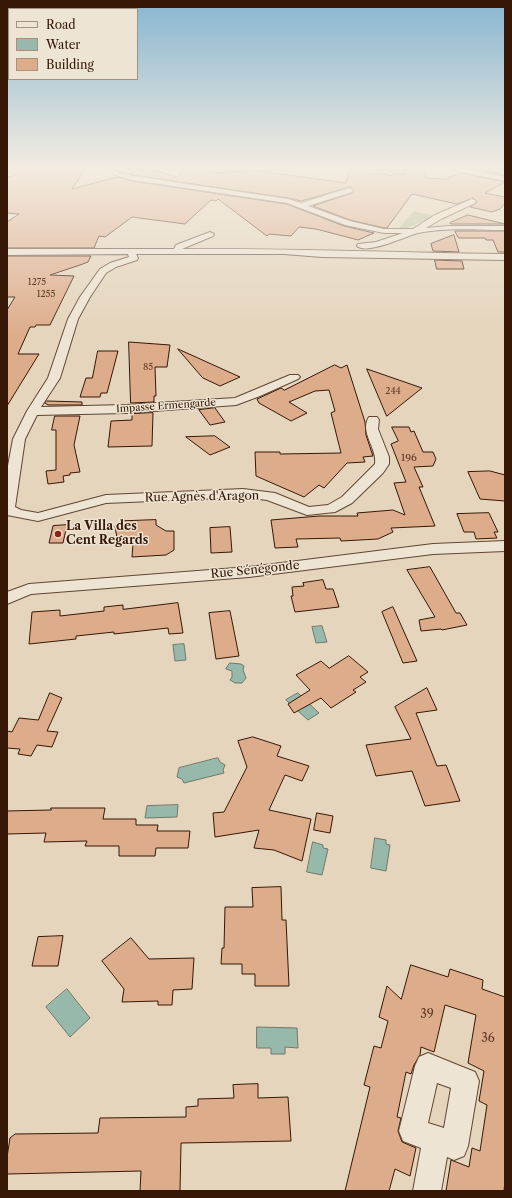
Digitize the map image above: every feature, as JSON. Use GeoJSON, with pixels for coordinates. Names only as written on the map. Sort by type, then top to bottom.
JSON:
{"type":"FeatureCollection","features":[{"type":"Feature","properties":{"kind":"street"},"geometry":{"type":"LineString","coordinates":[[354,224],[368,228],[414,232],[449,228],[505,228]]}},
{"type":"Feature","properties":{"kind":"street"},"geometry":{"type":"LineString","coordinates":[[294,252],[314,247],[364,246],[387,241],[414,232],[428,224]]}},
{"type":"Feature","properties":{"kind":"street"},"geometry":{"type":"LineString","coordinates":[[387,241],[394,237],[392,231]]}},
{"type":"Feature","properties":{"kind":"street"},"geometry":{"type":"LineString","coordinates":[[176,252],[179,247],[210,234]]}},
{"type":"Feature","properties":{"kind":"street"},"geometry":{"type":"LineString","coordinates":[[312,253],[318,250],[337,246]]}},
{"type":"Feature","properties":{"kind":"street"},"geometry":{"type":"LineString","coordinates":[[7,252],[97,252],[125,256]]}},
{"type":"Feature","properties":{"kind":"street"},"geometry":{"type":"LineString","coordinates":[[97,252],[108,258],[148,252],[294,252],[505,257]]}},
{"type":"Feature","properties":{"kind":"street"},"geometry":{"type":"LineString","coordinates":[[7,510],[19,439],[33,411],[54,378],[73,319],[85,297],[104,271],[125,256]]}},
{"type":"Feature","properties":{"kind":"street","name":"Impasse Ermengarde"},"geometry":{"type":"LineString","coordinates":[[33,411],[126,410],[236,401],[294,377]]}},
{"type":"Feature","properties":{"kind":"street","name":"Rue Agnès d'Aragon"},"geometry":{"type":"LineString","coordinates":[[7,510],[18,514],[38,517],[106,499],[243,493],[270,496],[307,511],[330,509],[347,500],[378,470],[382,464],[383,457],[372,428],[373,420]]}},
{"type":"Feature","properties":{"kind":"street","name":"Rue Sénégonde"},"geometry":{"type":"LineString","coordinates":[[7,599],[29,589],[249,572],[433,549],[505,546]]}},
{"type":"Feature","properties":{"kind":"street"},"geometry":{"type":"LineString","coordinates":[[427,1191],[436,1140]]}},
{"type":"Feature","properties":{"kind":"shaded area"},"geometry":{"type":"Polygon","coordinates":[[[403,224],[417,224],[407,228],[399,228],[403,224]]]}},
{"type":"Feature","properties":{"kind":"water"},"geometry":{"type":"Polygon","coordinates":[[[322,626],[327,642],[316,643],[312,627],[322,626]]]}},
{"type":"Feature","properties":{"kind":"water"},"geometry":{"type":"Polygon","coordinates":[[[184,644],[186,660],[175,661],[173,645],[184,644]]]}},
{"type":"Feature","properties":{"kind":"water"},"geometry":{"type":"Polygon","coordinates":[[[230,663],[241,664],[244,666],[243,670],[246,678],[242,683],[235,683],[230,680],[232,677],[232,671],[226,669],[230,663]]]}},
{"type":"Feature","properties":{"kind":"water"},"geometry":{"type":"Polygon","coordinates":[[[298,693],[319,713],[308,720],[286,700],[298,693]]]}},
{"type":"Feature","properties":{"kind":"water"},"geometry":{"type":"Polygon","coordinates":[[[218,758],[220,762],[225,765],[223,770],[224,773],[184,783],[182,779],[177,777],[179,768],[218,758]]]}},
{"type":"Feature","properties":{"kind":"water"},"geometry":{"type":"Polygon","coordinates":[[[178,805],[177,817],[145,818],[147,806],[178,805]]]}},
{"type":"Feature","properties":{"kind":"water"},"geometry":{"type":"Polygon","coordinates":[[[375,838],[386,840],[386,844],[390,845],[386,871],[371,868],[375,838]]]}},
{"type":"Feature","properties":{"kind":"water"},"geometry":{"type":"Polygon","coordinates":[[[313,842],[323,845],[323,848],[328,849],[322,875],[307,872],[313,842]]]}},
{"type":"Feature","properties":{"kind":"water"},"geometry":{"type":"Polygon","coordinates":[[[67,989],[90,1018],[70,1037],[46,1007],[67,989]]]}},
{"type":"Feature","properties":{"kind":"water"},"geometry":{"type":"Polygon","coordinates":[[[257,1027],[297,1028],[298,1048],[285,1047],[285,1054],[271,1054],[271,1048],[257,1048],[257,1027]]]}},
{"type":"Feature","properties":{"kind":"building"},"geometry":{"type":"Polygon","coordinates":[[[7,224],[123,224],[105,237],[99,236],[94,248],[7,248],[7,224]]]}},
{"type":"Feature","properties":{"kind":"building"},"geometry":{"type":"Polygon","coordinates":[[[251,224],[339,224],[374,233],[358,240],[316,229],[299,227],[291,236],[269,234],[267,236],[251,224]]]}},
{"type":"Feature","properties":{"kind":"building"},"geometry":{"type":"Polygon","coordinates":[[[367,224],[390,224],[387,228],[367,224]]]}},
{"type":"Feature","properties":{"kind":"building"},"geometry":{"type":"Polygon","coordinates":[[[455,231],[505,231],[505,252],[498,252],[493,240],[486,240],[485,238],[459,238],[455,231]]]}},
{"type":"Feature","properties":{"kind":"building"},"geometry":{"type":"Polygon","coordinates":[[[454,235],[459,252],[433,251],[431,244],[454,235]]]}},
{"type":"Feature","properties":{"kind":"building"},"geometry":{"type":"Polygon","coordinates":[[[7,256],[91,256],[88,262],[50,275],[74,276],[50,325],[36,325],[35,327],[30,327],[18,354],[39,354],[7,406],[7,310],[15,297],[7,297],[7,256]]]}},
{"type":"Feature","properties":{"kind":"building"},"geometry":{"type":"Polygon","coordinates":[[[435,260],[462,261],[464,269],[437,269],[435,260]]]}},
{"type":"Feature","properties":{"kind":"building"},"geometry":{"type":"Polygon","coordinates":[[[129,342],[170,345],[167,367],[155,367],[156,396],[154,396],[154,402],[131,403],[129,342]]]}},
{"type":"Feature","properties":{"kind":"building"},"geometry":{"type":"Polygon","coordinates":[[[178,349],[240,377],[220,386],[203,378],[178,349]]]}},
{"type":"Feature","properties":{"kind":"building"},"geometry":{"type":"Polygon","coordinates":[[[98,351],[118,351],[107,393],[101,393],[100,397],[80,397],[86,378],[92,378],[98,351]]]}},
{"type":"Feature","properties":{"kind":"building"},"geometry":{"type":"Polygon","coordinates":[[[335,365],[341,368],[347,365],[365,422],[366,435],[373,456],[363,457],[365,462],[347,463],[324,488],[319,485],[304,497],[256,476],[255,452],[280,452],[280,454],[341,453],[331,413],[335,411],[329,390],[315,391],[289,402],[307,413],[291,421],[259,403],[257,399],[281,388],[284,390],[335,365]]]}},
{"type":"Feature","properties":{"kind":"building"},"geometry":{"type":"Polygon","coordinates":[[[367,369],[422,388],[387,416],[367,369]]]}},
{"type":"Feature","properties":{"kind":"building"},"geometry":{"type":"Polygon","coordinates":[[[47,401],[82,402],[82,405],[48,405],[45,403],[47,401]]]}},
{"type":"Feature","properties":{"kind":"building"},"geometry":{"type":"Polygon","coordinates":[[[215,408],[225,422],[210,425],[199,410],[215,408]]]}},
{"type":"Feature","properties":{"kind":"building"},"geometry":{"type":"Polygon","coordinates":[[[153,413],[152,446],[108,447],[111,421],[132,420],[132,414],[153,413]]]}},
{"type":"Feature","properties":{"kind":"building"},"geometry":{"type":"Polygon","coordinates":[[[55,416],[80,416],[74,445],[80,472],[70,473],[70,475],[63,476],[64,482],[48,484],[46,471],[56,470],[56,430],[52,430],[55,416]]]}},
{"type":"Feature","properties":{"kind":"building"},"geometry":{"type":"Polygon","coordinates":[[[392,427],[409,427],[411,432],[414,431],[423,452],[433,452],[436,459],[433,466],[414,467],[423,487],[419,487],[435,526],[391,528],[393,532],[378,539],[341,541],[340,538],[296,539],[298,547],[275,548],[271,520],[319,516],[358,516],[357,513],[393,510],[405,515],[394,483],[406,482],[391,444],[398,441],[392,427]]]}},
{"type":"Feature","properties":{"kind":"building"},"geometry":{"type":"Polygon","coordinates":[[[215,436],[230,447],[210,455],[186,437],[215,436]]]}},
{"type":"Feature","properties":{"kind":"building"},"geometry":{"type":"Polygon","coordinates":[[[490,471],[505,475],[505,501],[480,499],[468,472],[490,471]]]}},
{"type":"Feature","properties":{"kind":"building"},"geometry":{"type":"Polygon","coordinates":[[[489,513],[498,532],[494,532],[497,538],[476,539],[474,532],[464,532],[457,514],[489,513]]]}},
{"type":"Feature","properties":{"kind":"building"},"geometry":{"type":"Polygon","coordinates":[[[156,520],[156,525],[166,531],[174,531],[174,550],[166,555],[132,557],[133,544],[118,545],[115,526],[123,521],[156,520]]]}},
{"type":"Feature","properties":{"kind":"building","name":"La Villa des Cent Regards"},"geometry":{"type":"Polygon","coordinates":[[[67,525],[63,543],[49,543],[53,526],[67,525]]]}},
{"type":"Feature","properties":{"kind":"building"},"geometry":{"type":"Polygon","coordinates":[[[230,527],[232,552],[211,553],[210,528],[230,527]]]}},
{"type":"Feature","properties":{"kind":"building"},"geometry":{"type":"Polygon","coordinates":[[[430,567],[456,613],[460,613],[467,625],[442,630],[421,631],[419,620],[435,617],[407,570],[430,567]]]}},
{"type":"Feature","properties":{"kind":"building"},"geometry":{"type":"Polygon","coordinates":[[[323,580],[326,589],[333,589],[339,607],[295,612],[291,596],[293,596],[292,587],[304,586],[303,583],[323,580]]]}},
{"type":"Feature","properties":{"kind":"building"},"geometry":{"type":"Polygon","coordinates":[[[178,603],[183,633],[169,634],[168,628],[114,634],[114,632],[76,636],[76,639],[29,644],[32,612],[60,610],[60,616],[104,611],[104,607],[123,605],[123,609],[178,603]]]}},
{"type":"Feature","properties":{"kind":"building"},"geometry":{"type":"Polygon","coordinates":[[[393,607],[417,661],[403,663],[382,612],[393,607]]]}},
{"type":"Feature","properties":{"kind":"building"},"geometry":{"type":"Polygon","coordinates":[[[230,611],[239,656],[216,659],[209,613],[230,611]]]}},
{"type":"Feature","properties":{"kind":"building"},"geometry":{"type":"Polygon","coordinates":[[[349,656],[368,672],[360,677],[366,682],[353,690],[356,692],[331,708],[321,698],[294,713],[288,704],[310,690],[296,675],[321,661],[329,668],[349,656]]]}},
{"type":"Feature","properties":{"kind":"building"},"geometry":{"type":"Polygon","coordinates":[[[427,688],[437,710],[416,713],[437,766],[446,765],[460,801],[425,806],[412,771],[376,776],[366,745],[411,739],[395,707],[427,688]]]}},
{"type":"Feature","properties":{"kind":"building"},"geometry":{"type":"Polygon","coordinates":[[[50,693],[62,698],[47,731],[58,732],[52,747],[37,745],[31,756],[18,754],[20,749],[7,748],[7,731],[12,732],[19,718],[38,720],[50,693]]]}},
{"type":"Feature","properties":{"kind":"building"},"geometry":{"type":"Polygon","coordinates":[[[253,737],[281,746],[277,756],[309,766],[302,781],[285,775],[269,810],[311,819],[302,861],[274,850],[254,848],[259,830],[215,837],[213,813],[224,812],[247,767],[238,741],[253,737]]]}},
{"type":"Feature","properties":{"kind":"building"},"geometry":{"type":"Polygon","coordinates":[[[51,808],[105,808],[103,819],[136,819],[136,825],[158,825],[157,831],[190,831],[188,848],[156,848],[155,856],[119,856],[119,846],[85,846],[87,841],[44,842],[46,833],[7,834],[7,811],[51,810],[51,808]]]}},
{"type":"Feature","properties":{"kind":"building"},"geometry":{"type":"Polygon","coordinates":[[[317,813],[333,816],[330,833],[314,830],[317,813]]]}},
{"type":"Feature","properties":{"kind":"building"},"geometry":{"type":"Polygon","coordinates":[[[281,887],[282,920],[286,920],[289,986],[255,986],[255,974],[242,974],[242,964],[221,964],[222,948],[224,948],[225,907],[253,907],[252,888],[281,887]]]}},
{"type":"Feature","properties":{"kind":"building"},"geometry":{"type":"Polygon","coordinates":[[[63,936],[58,966],[32,966],[38,937],[63,936]]]}},
{"type":"Feature","properties":{"kind":"building"},"geometry":{"type":"Polygon","coordinates":[[[131,938],[149,959],[194,958],[192,989],[173,990],[172,1005],[158,1005],[158,1001],[122,1002],[124,989],[102,961],[131,938]]]}},
{"type":"Feature","properties":{"kind":"building"},"geometry":{"type":"Polygon","coordinates":[[[411,965],[448,977],[450,969],[483,980],[482,989],[505,997],[504,1191],[446,1191],[451,1160],[469,1167],[472,1148],[480,1151],[487,1105],[479,1101],[484,1071],[468,1063],[476,1015],[445,1005],[434,1052],[421,1047],[420,1055],[411,1074],[406,1072],[397,1117],[401,1118],[398,1131],[402,1142],[416,1148],[410,1176],[395,1169],[389,1191],[345,1191],[370,1087],[364,1085],[374,1046],[381,1048],[388,1021],[379,1017],[387,986],[401,999],[411,965]]]}},
{"type":"Feature","properties":{"kind":"building"},"geometry":{"type":"Polygon","coordinates":[[[258,1084],[258,1098],[288,1097],[291,1141],[181,1143],[180,1191],[140,1191],[141,1171],[7,1174],[7,1157],[10,1138],[15,1134],[98,1133],[100,1118],[186,1117],[186,1107],[198,1106],[198,1099],[234,1098],[233,1085],[258,1084]]]}},
{"type":"Feature","properties":{"kind":"place","name":"La Villa des Cent Regards"},"geometry":{"type":"Point","coordinates":[58,534]}}]}
